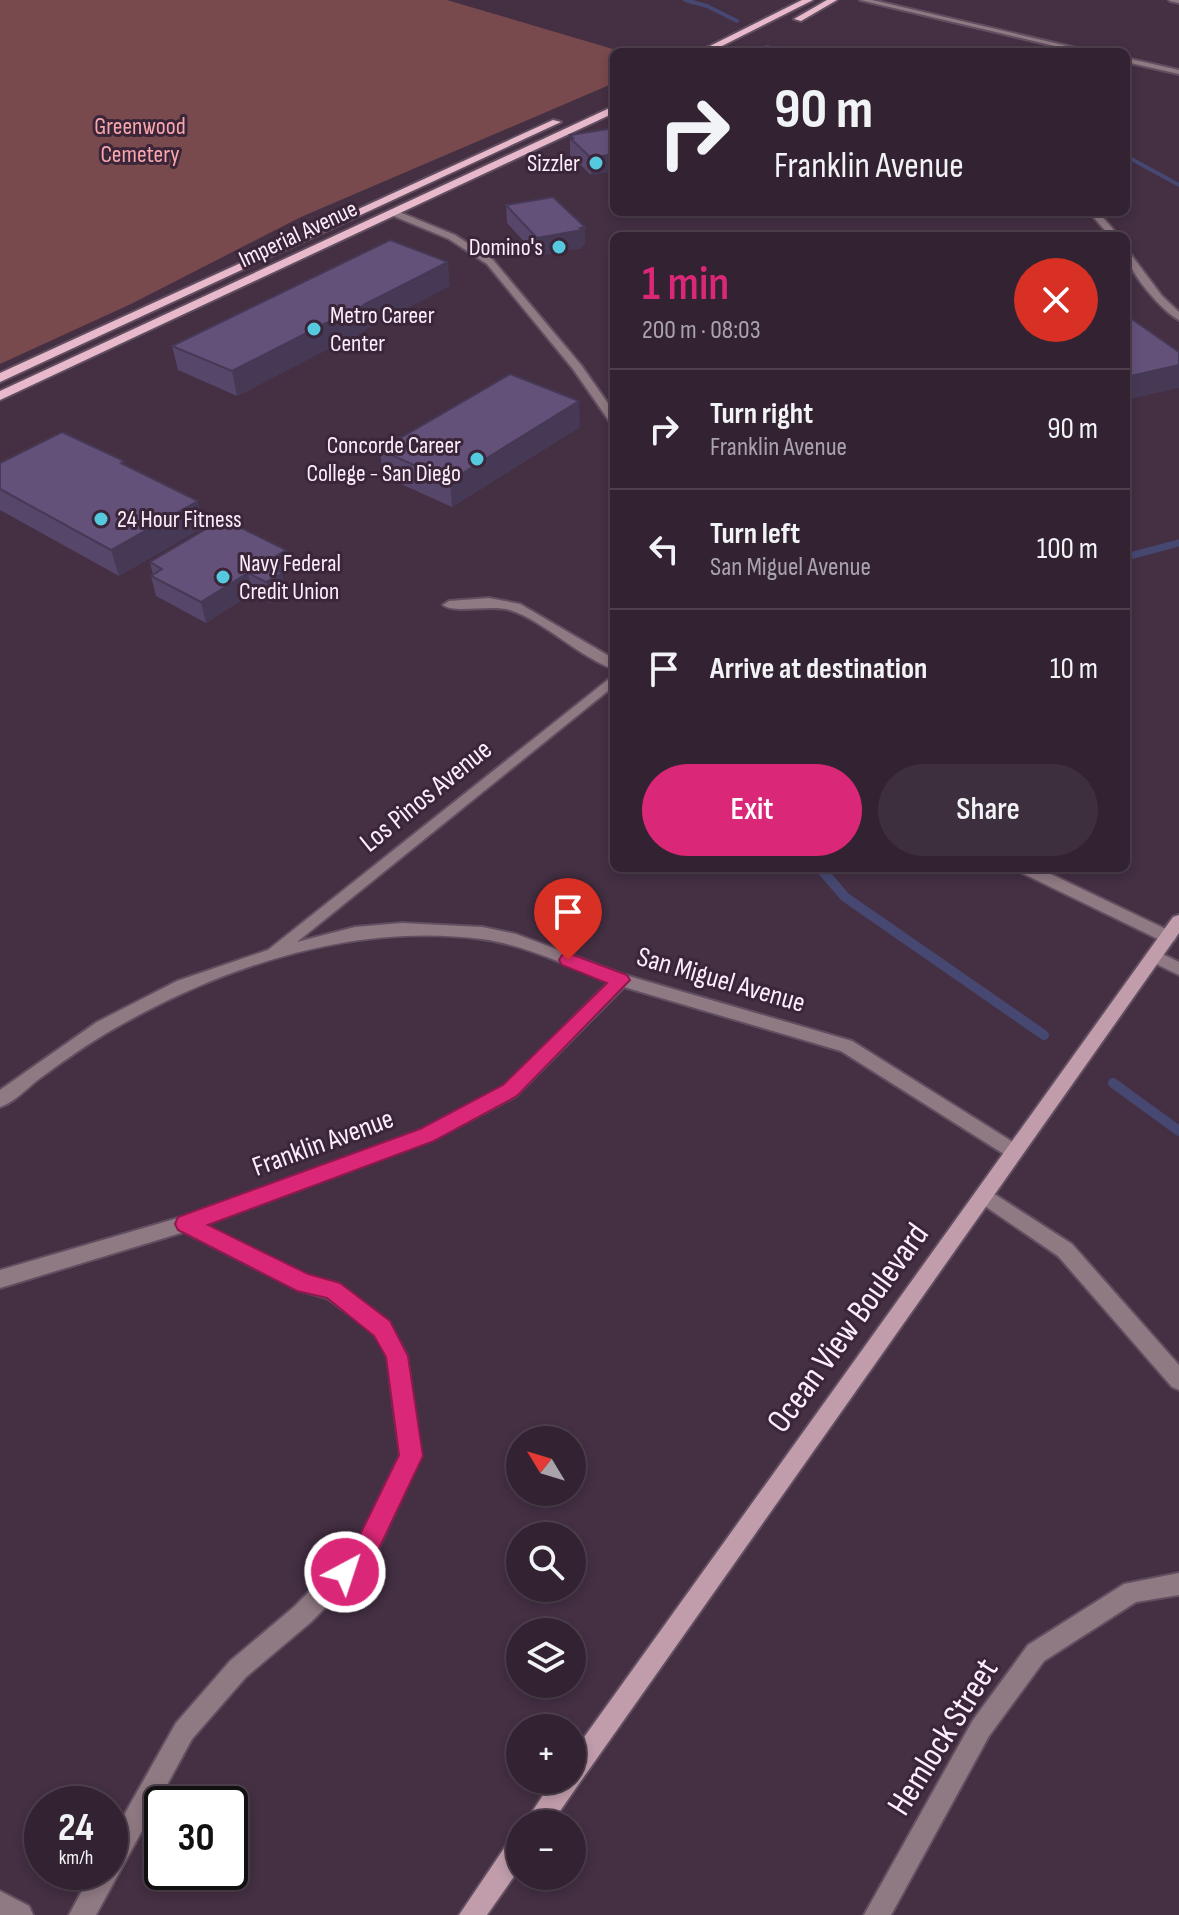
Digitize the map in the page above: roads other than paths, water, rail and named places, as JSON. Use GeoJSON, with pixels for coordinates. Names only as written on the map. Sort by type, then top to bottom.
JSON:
{"type":"FeatureCollection","features":[{"type":"Feature","properties":{"kind":"main road"},"geometry":{"type":"LineString","coordinates":[[711,48],[809,0]]}},
{"type":"Feature","properties":{"kind":"main road"},"geometry":{"type":"LineString","coordinates":[[784,26],[833,0]]}},
{"type":"Feature","properties":{"kind":"main road","name":"Imperial Avenue"},"geometry":{"type":"LineString","coordinates":[[0,396],[610,111]]}},
{"type":"Feature","properties":{"kind":"main road","name":"Imperial Avenue"},"geometry":{"type":"LineString","coordinates":[[0,378],[561,119]]}},
{"type":"Feature","properties":{"kind":"main road","name":"Ocean View Boulevard"},"geometry":{"type":"LineString","coordinates":[[586,1754],[1174,929]]}},
{"type":"Feature","properties":{"kind":"main road"},"geometry":{"type":"LineString","coordinates":[[472,1915],[506,1867]]}},
{"type":"Feature","properties":{"kind":"street"},"geometry":{"type":"LineString","coordinates":[[863,0],[1072,48]]}},
{"type":"Feature","properties":{"kind":"street"},"geometry":{"type":"LineString","coordinates":[[1172,0],[1179,1]]}},
{"type":"Feature","properties":{"kind":"street"},"geometry":{"type":"LineString","coordinates":[[1130,61],[1179,72]]}},
{"type":"Feature","properties":{"kind":"street"},"geometry":{"type":"LineString","coordinates":[[394,213],[452,237],[490,262],[577,367],[610,414]]}},
{"type":"Feature","properties":{"kind":"street"},"geometry":{"type":"LineString","coordinates":[[1097,216],[1111,232]]}},
{"type":"Feature","properties":{"kind":"street"},"geometry":{"type":"LineString","coordinates":[[1130,259],[1159,298],[1179,317]]}},
{"type":"Feature","properties":{"kind":"street"},"geometry":{"type":"LineString","coordinates":[[449,605],[489,602],[516,607],[610,663]]}},
{"type":"Feature","properties":{"kind":"street","name":"Los Pinos Avenue"},"geometry":{"type":"LineString","coordinates":[[270,955],[610,682]]}},
{"type":"Feature","properties":{"kind":"street"},"geometry":{"type":"LineString","coordinates":[[1035,872],[1174,929]]}},
{"type":"Feature","properties":{"kind":"street","name":"San Miguel Avenue"},"geometry":{"type":"LineString","coordinates":[[0,1100],[103,1027],[183,985],[270,955],[355,933],[402,929],[482,933],[516,940],[621,980],[846,1046],[1013,1151]]}},
{"type":"Feature","properties":{"kind":"street"},"geometry":{"type":"LineString","coordinates":[[1154,956],[1179,969]]}},
{"type":"Feature","properties":{"kind":"street","name":"Franklin Avenue"},"geometry":{"type":"LineString","coordinates":[[0,1279],[185,1224],[427,1135],[510,1091],[621,980]]}},
{"type":"Feature","properties":{"kind":"street"},"geometry":{"type":"LineString","coordinates":[[985,1196],[1065,1250],[1179,1380]]}},
{"type":"Feature","properties":{"kind":"street"},"geometry":{"type":"LineString","coordinates":[[128,1832],[184,1731],[238,1669],[303,1614],[366,1550],[411,1456],[397,1356],[382,1328],[332,1290],[305,1284],[185,1224]]}},
{"type":"Feature","properties":{"kind":"street","name":"Hemlock Street"},"geometry":{"type":"LineString","coordinates":[[877,1915],[981,1728],[1036,1653],[1132,1592],[1179,1584]]}},
{"type":"Feature","properties":{"kind":"street"},"geometry":{"type":"LineString","coordinates":[[82,1915],[96,1890]]}},
{"type":"Feature","properties":{"kind":"street"},"geometry":{"type":"LineString","coordinates":[[0,1904],[20,1915]]}},
{"type":"Feature","properties":{"kind":"waterway"},"geometry":{"type":"LineString","coordinates":[[685,0],[707,6],[737,21]]}},
{"type":"Feature","properties":{"kind":"waterway"},"geometry":{"type":"LineString","coordinates":[[1130,158],[1179,185]]}},
{"type":"Feature","properties":{"kind":"waterway"},"geometry":{"type":"LineString","coordinates":[[1130,556],[1179,543]]}},
{"type":"Feature","properties":{"kind":"waterway"},"geometry":{"type":"LineString","coordinates":[[823,872],[845,897],[1044,1035]]}},
{"type":"Feature","properties":{"kind":"waterway"},"geometry":{"type":"LineString","coordinates":[[1113,1083],[1179,1131]]}},
{"type":"Feature","properties":{"kind":"place","name":"Sizzler"},"geometry":{"type":"Point","coordinates":[596,163]}},
{"type":"Feature","properties":{"kind":"place","name":"Domino's"},"geometry":{"type":"Point","coordinates":[559,247]}},
{"type":"Feature","properties":{"kind":"place","name":"Metro Career Center"},"geometry":{"type":"Point","coordinates":[314,329]}},
{"type":"Feature","properties":{"kind":"place","name":"Concorde Career College - San Diego"},"geometry":{"type":"Point","coordinates":[477,459]}},
{"type":"Feature","properties":{"kind":"place","name":"24 Hour Fitness"},"geometry":{"type":"Point","coordinates":[101,519]}},
{"type":"Feature","properties":{"kind":"place","name":"Navy Federal Credit Union"},"geometry":{"type":"Point","coordinates":[223,577]}},
{"type":"Feature","properties":{"kind":"park label","name":"Greenwood Cemetery"},"geometry":{"type":"Point","coordinates":[140,140]}}]}
